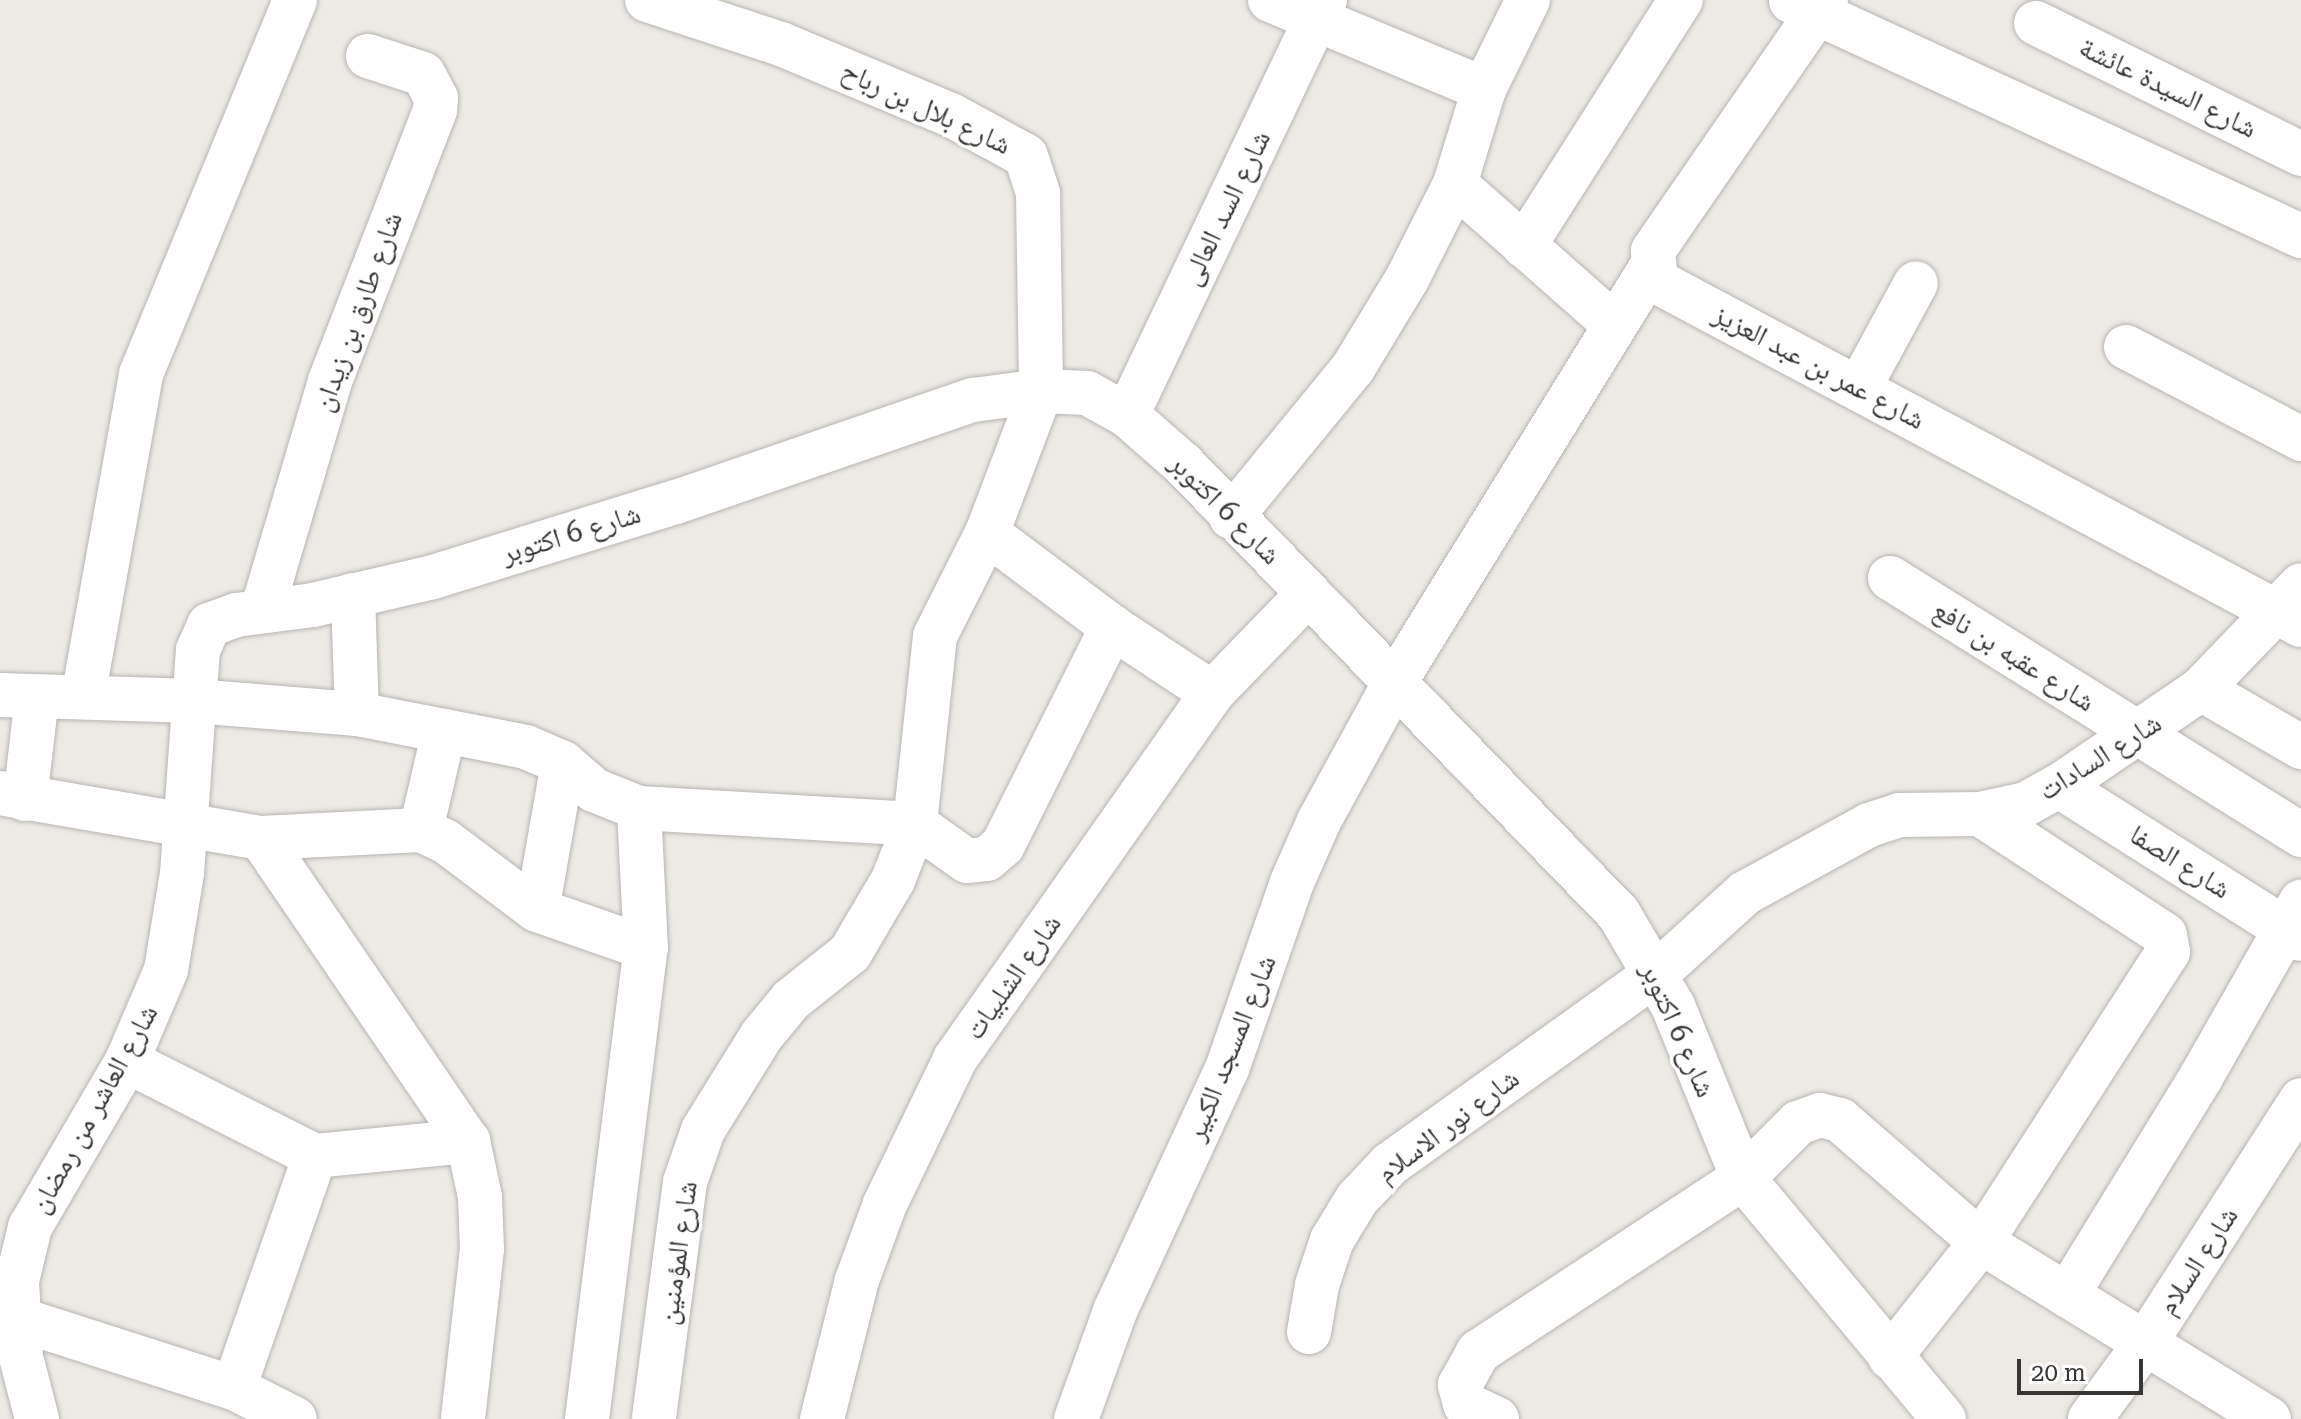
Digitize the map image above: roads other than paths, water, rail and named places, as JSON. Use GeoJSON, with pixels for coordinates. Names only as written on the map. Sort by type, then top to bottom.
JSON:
{"type":"FeatureCollection","features":[{"type":"Feature","properties":{"kind":"street"},"geometry":{"type":"LineString","coordinates":[[83,697],[141,374],[295,0]]}},
{"type":"Feature","properties":{"kind":"street","name":"شارع بلال بن رباح"},"geometry":{"type":"LineString","coordinates":[[647,0],[781,44],[951,115],[1026,156],[1038,194],[1041,391]]}},
{"type":"Feature","properties":{"kind":"street"},"geometry":{"type":"LineString","coordinates":[[1270,0],[1322,9],[1484,89]]}},
{"type":"Feature","properties":{"kind":"street"},"geometry":{"type":"LineString","coordinates":[[1231,517],[1353,368],[1407,279],[1455,184],[1484,89],[1528,0]]}},
{"type":"Feature","properties":{"kind":"street"},"geometry":{"type":"LineString","coordinates":[[1524,246],[1681,0]]}},
{"type":"Feature","properties":{"kind":"street"},"geometry":{"type":"LineString","coordinates":[[1651,268],[1653,251],[1810,4],[2301,236]]}},
{"type":"Feature","properties":{"kind":"street","name":"شارع السد العالى"},"geometry":{"type":"LineString","coordinates":[[1127,415],[1322,9]]}},
{"type":"Feature","properties":{"kind":"street","name":"شارع السيدة عائشة"},"geometry":{"type":"LineString","coordinates":[[2036,23],[2301,154]]}},
{"type":"Feature","properties":{"kind":"street","name":"شارع طارق بن زيدان"},"geometry":{"type":"LineString","coordinates":[[262,611],[330,381],[435,110],[436,98],[423,74],[368,56]]}},
{"type":"Feature","properties":{"kind":"street"},"geometry":{"type":"LineString","coordinates":[[1455,184],[1614,324]]}},
{"type":"Feature","properties":{"kind":"street","name":"شارع المسجد الكبير"},"geometry":{"type":"LineString","coordinates":[[1076,1419],[1121,1297],[1227,1069],[1292,882],[1334,793],[1395,682],[1651,268]]}},
{"type":"Feature","properties":{"kind":"street","name":"شارع عمر بن عبد العزيز"},"geometry":{"type":"LineString","coordinates":[[1651,268],[1656,281],[1859,388],[2293,607]]}},
{"type":"Feature","properties":{"kind":"street"},"geometry":{"type":"LineString","coordinates":[[1859,388],[1916,283]]}},
{"type":"Feature","properties":{"kind":"street"},"geometry":{"type":"LineString","coordinates":[[2126,347],[2301,439]]}},
{"type":"Feature","properties":{"kind":"street","name":"شارع 6 اكتوبر"},"geometry":{"type":"LineString","coordinates":[[194,701],[198,650],[209,625],[262,611],[433,577],[660,507],[973,400],[1041,391],[1087,393],[1127,415],[1183,464],[1231,517],[1570,859],[1619,914],[1657,973],[1743,1178],[1944,1419]]}},
{"type":"Feature","properties":{"kind":"street","name":"شارع المؤمنين"},"geometry":{"type":"LineString","coordinates":[[654,1419],[685,1182],[703,1130],[730,1082],[791,1000],[850,953],[874,918],[915,824],[935,636],[987,533],[1041,391]]}},
{"type":"Feature","properties":{"kind":"street"},"geometry":{"type":"LineString","coordinates":[[987,533],[1112,627],[1212,693]]}},
{"type":"Feature","properties":{"kind":"street","name":"شارع عقبه بن نافع"},"geometry":{"type":"LineString","coordinates":[[1890,578],[2301,835]]}},
{"type":"Feature","properties":{"kind":"street","name":"شارع الشلبيات"},"geometry":{"type":"LineString","coordinates":[[822,1419],[857,1280],[885,1204],[955,1059],[1212,693],[1309,593]]}},
{"type":"Feature","properties":{"kind":"street"},"geometry":{"type":"LineString","coordinates":[[353,595],[357,714]]}},
{"type":"Feature","properties":{"kind":"street","name":"شارع السادات"},"geometry":{"type":"LineString","coordinates":[[1657,973],[1745,893],[1869,825],[1899,815],[1980,814],[2026,804],[2059,786],[2140,735],[2201,689],[2293,607]]}},
{"type":"Feature","properties":{"kind":"street"},"geometry":{"type":"LineString","coordinates":[[646,948],[537,910],[445,841],[421,830],[261,838],[12,796],[18,696],[194,701],[357,714],[526,747],[563,763],[594,790],[639,808],[915,824],[967,861],[987,859],[1003,845],[1112,627]]}},
{"type":"Feature","properties":{"kind":"street"},"geometry":{"type":"LineString","coordinates":[[2201,689],[2301,747]]}},
{"type":"Feature","properties":{"kind":"street","name":"شارع العاشر من رمضان"},"geometry":{"type":"LineString","coordinates":[[37,1419],[8,1316],[30,1227],[127,1061],[166,970],[176,922],[194,701]]}},
{"type":"Feature","properties":{"kind":"street"},"geometry":{"type":"LineString","coordinates":[[421,830],[444,731]]}},
{"type":"Feature","properties":{"kind":"street"},"geometry":{"type":"LineString","coordinates":[[537,910],[563,763]]}},
{"type":"Feature","properties":{"kind":"street","name":"شارع الصفا"},"geometry":{"type":"LineString","coordinates":[[2059,786],[2296,924]]}},
{"type":"Feature","properties":{"kind":"street"},"geometry":{"type":"LineString","coordinates":[[587,1419],[646,948],[639,808]]}},
{"type":"Feature","properties":{"kind":"street"},"geometry":{"type":"LineString","coordinates":[[1890,1357],[1981,1242],[2166,960],[2168,942],[1980,814]]}},
{"type":"Feature","properties":{"kind":"street"},"geometry":{"type":"LineString","coordinates":[[261,838],[468,1141],[480,1197],[482,1249],[463,1419]]}},
{"type":"Feature","properties":{"kind":"street"},"geometry":{"type":"LineString","coordinates":[[2067,1295],[2296,924]]}},
{"type":"Feature","properties":{"kind":"street","name":"شارع نور الاسلام"},"geometry":{"type":"LineString","coordinates":[[1309,1332],[1317,1285],[1332,1240],[1357,1199],[1390,1164],[1657,973]]}},
{"type":"Feature","properties":{"kind":"street"},"geometry":{"type":"LineString","coordinates":[[127,1061],[315,1156],[468,1141]]}},
{"type":"Feature","properties":{"kind":"street","name":"شارع السلام"},"geometry":{"type":"LineString","coordinates":[[2090,1419],[2144,1345],[2301,1100]]}},
{"type":"Feature","properties":{"kind":"street"},"geometry":{"type":"LineString","coordinates":[[1497,1419],[1465,1404],[1460,1385],[1478,1352],[1743,1178],[1798,1123],[1829,1115],[1981,1242],[2144,1345],[2269,1419]]}},
{"type":"Feature","properties":{"kind":"street"},"geometry":{"type":"LineString","coordinates":[[234,1388],[315,1156]]}},
{"type":"Feature","properties":{"kind":"street"},"geometry":{"type":"LineString","coordinates":[[8,1316],[234,1388],[295,1419]]}}]}
